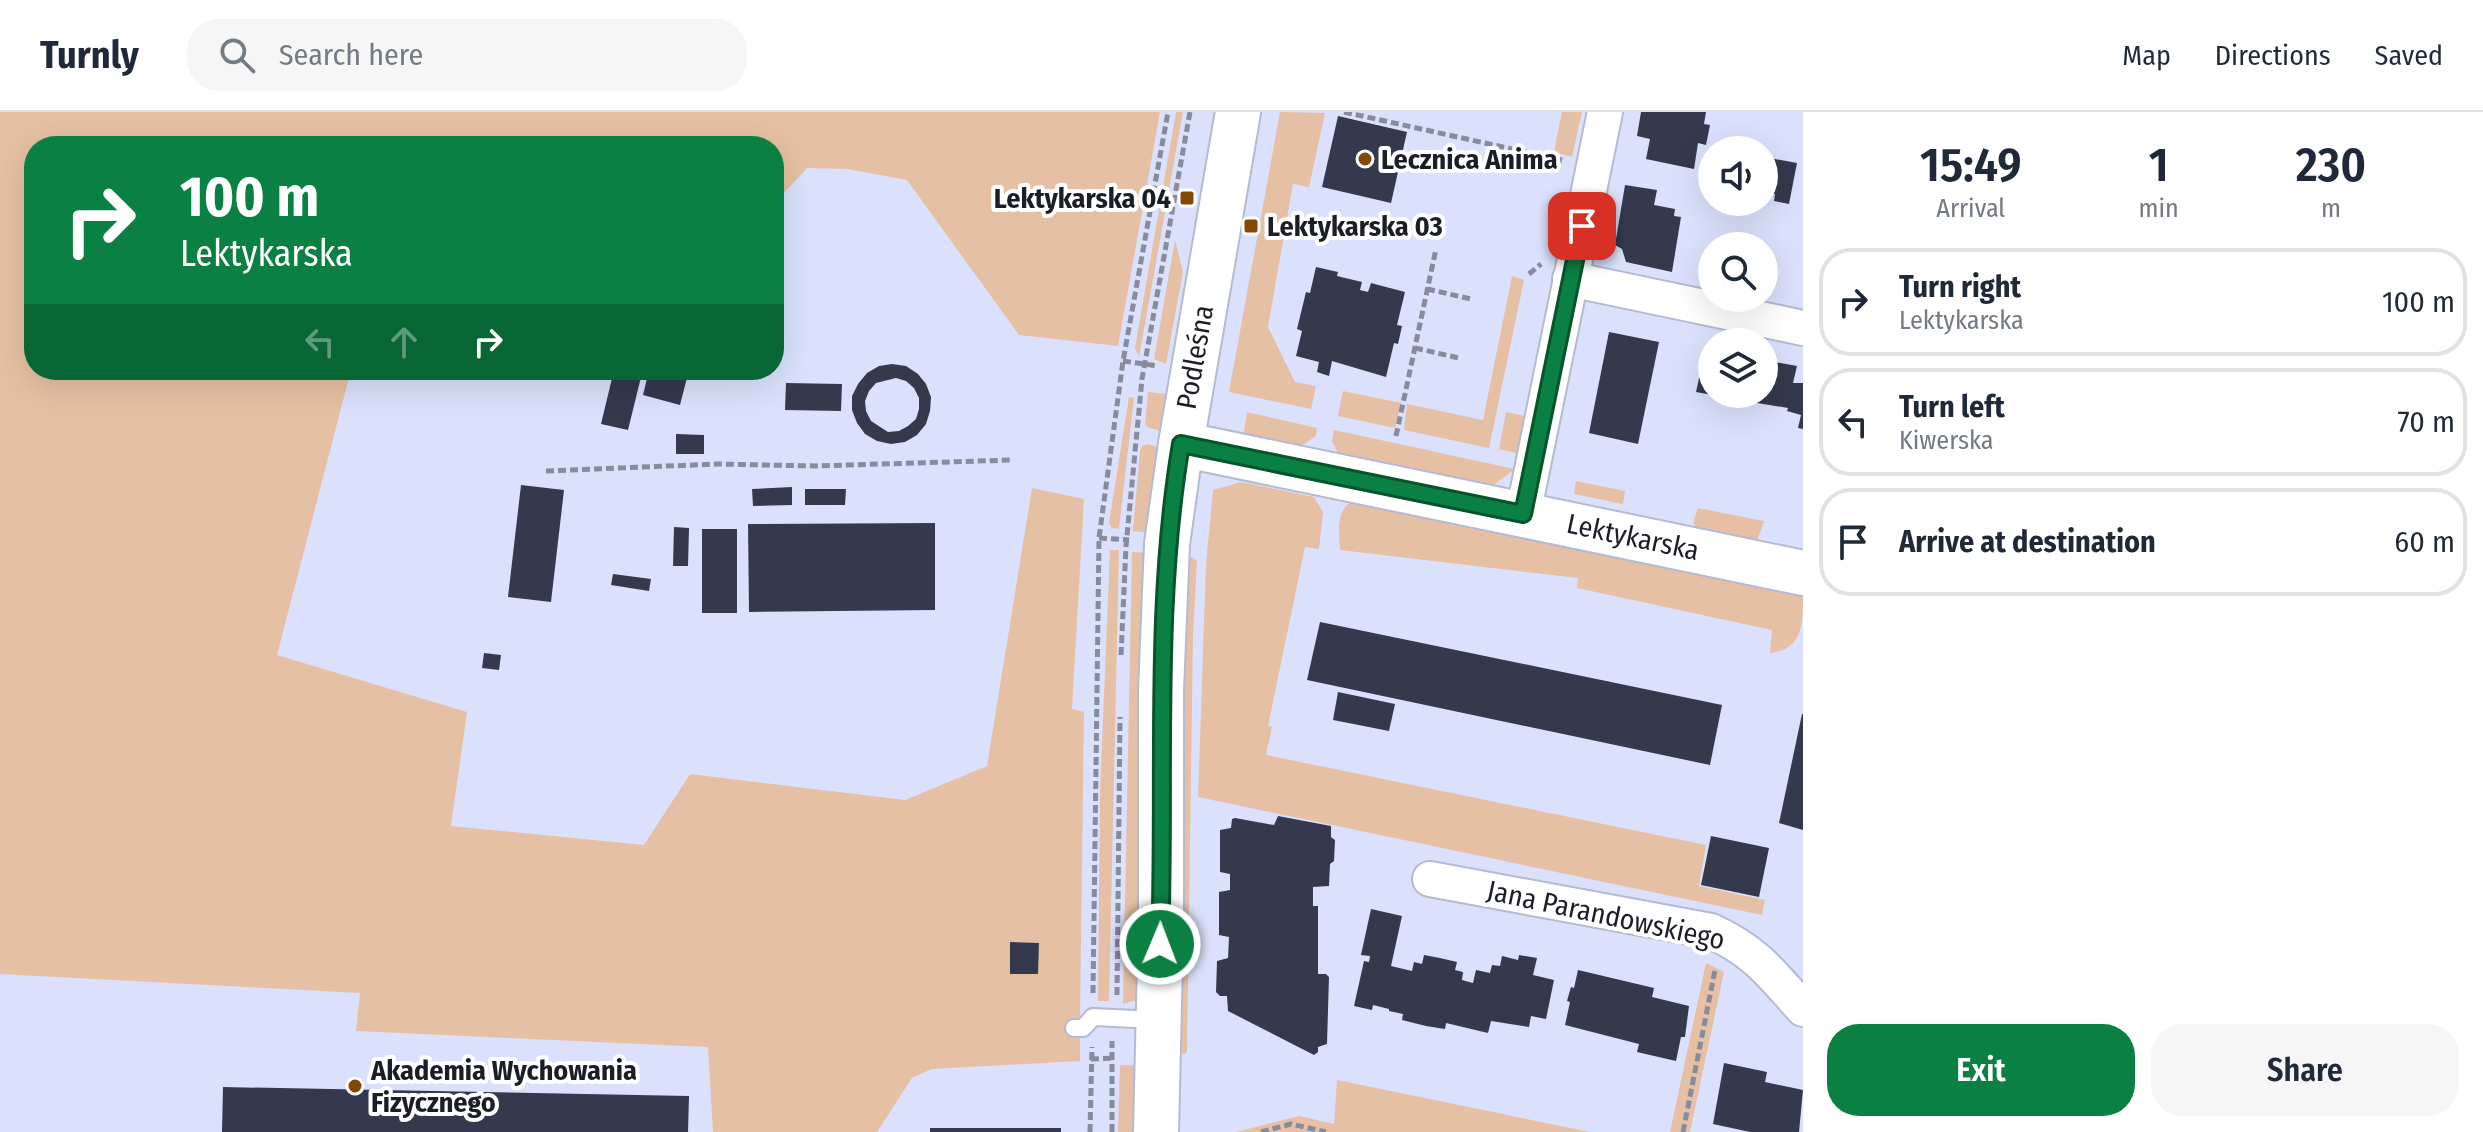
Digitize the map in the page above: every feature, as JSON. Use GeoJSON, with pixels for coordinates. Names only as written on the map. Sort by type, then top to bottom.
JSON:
{"type":"FeatureCollection","features":[{"type":"Feature","properties":{"kind":"street","name":"Podleśna"},"geometry":{"type":"LineString","coordinates":[[1156,1132],[1163,619],[1167,544],[1181,444],[1238,112]]}},
{"type":"Feature","properties":{"kind":"street"},"geometry":{"type":"LineString","coordinates":[[1523,514],[1605,112]]}},
{"type":"Feature","properties":{"kind":"street"},"geometry":{"type":"LineString","coordinates":[[1570,279],[1803,328]]}},
{"type":"Feature","properties":{"kind":"street","name":"Lektykarska"},"geometry":{"type":"LineString","coordinates":[[1181,444],[1803,573]]}},
{"type":"Feature","properties":{"kind":"street","name":"Jana Parandowskiego"},"geometry":{"type":"LineString","coordinates":[[1430,879],[1711,931],[1737,943],[1758,959],[1803,1009]]}},
{"type":"Feature","properties":{"kind":"lane"},"geometry":{"type":"LineString","coordinates":[[1074,1028],[1083,1028],[1093,1017],[1157,1020]]}},
{"type":"Feature","properties":{"kind":"path"},"geometry":{"type":"LineString","coordinates":[[1090,1132],[1099,538],[1123,361],[1168,112]]}},
{"type":"Feature","properties":{"kind":"path"},"geometry":{"type":"LineString","coordinates":[[1344,112],[1380,116],[1544,156]]}},
{"type":"Feature","properties":{"kind":"path"},"geometry":{"type":"LineString","coordinates":[[1396,436],[1436,249]]}},
{"type":"Feature","properties":{"kind":"path"},"geometry":{"type":"LineString","coordinates":[[1427,289],[1471,299]]}},
{"type":"Feature","properties":{"kind":"path"},"geometry":{"type":"LineString","coordinates":[[1415,348],[1459,358]]}},
{"type":"Feature","properties":{"kind":"path"},"geometry":{"type":"LineString","coordinates":[[546,471],[718,464],[816,466],[1013,460]]}},
{"type":"Feature","properties":{"kind":"path"},"geometry":{"type":"LineString","coordinates":[[1683,1132],[1718,957]]}},
{"type":"Feature","properties":{"kind":"path"},"geometry":{"type":"LineString","coordinates":[[1261,1132],[1291,1124],[1326,1132]]}},
{"type":"Feature","properties":{"kind":"shaded area"},"geometry":{"type":"Polygon","coordinates":[[[0,112],[1160,112],[1118,346],[1019,335],[907,180],[847,169],[807,168],[784,193],[784,136],[24,136],[24,380],[348,380],[277,655],[467,712],[451,826],[644,845],[690,774],[905,800],[987,766],[1032,488],[1084,499],[1072,709],[1084,712],[1080,1021],[1071,1021],[1071,1035],[1080,1036],[1080,1061],[932,1069],[912,1078],[877,1132],[713,1132],[708,1047],[356,1031],[360,993],[0,974],[0,112]]]}},
{"type":"Feature","properties":{"kind":"shaded area"},"geometry":{"type":"Polygon","coordinates":[[[1176,112],[1183,112],[1139,357],[1135,348],[1176,112]]]}},
{"type":"Feature","properties":{"kind":"shaded area"},"geometry":{"type":"Polygon","coordinates":[[[1280,112],[1325,113],[1309,187],[1293,184],[1268,327],[1295,382],[1316,386],[1311,409],[1229,392],[1280,112]]]}},
{"type":"Feature","properties":{"kind":"shaded area"},"geometry":{"type":"Polygon","coordinates":[[[1562,112],[1582,112],[1572,157],[1554,152],[1562,112]]]}},
{"type":"Feature","properties":{"kind":"shaded area"},"geometry":{"type":"Polygon","coordinates":[[[1175,240],[1183,272],[1166,364],[1154,359],[1175,240]]]}},
{"type":"Feature","properties":{"kind":"shaded area"},"geometry":{"type":"Polygon","coordinates":[[[1512,276],[1524,280],[1489,448],[1404,430],[1407,404],[1483,420],[1512,276]]]}},
{"type":"Feature","properties":{"kind":"shaded area"},"geometry":{"type":"Polygon","coordinates":[[[1343,391],[1401,403],[1395,428],[1338,416],[1343,391]]]}},
{"type":"Feature","properties":{"kind":"shaded area"},"geometry":{"type":"Polygon","coordinates":[[[1148,392],[1167,394],[1170,398],[1165,432],[1145,424],[1148,392]]]}},
{"type":"Feature","properties":{"kind":"shaded area"},"geometry":{"type":"Polygon","coordinates":[[[1129,397],[1134,398],[1119,529],[1112,528],[1109,523],[1129,397]]]}},
{"type":"Feature","properties":{"kind":"shaded area"},"geometry":{"type":"Polygon","coordinates":[[[1247,412],[1317,428],[1316,436],[1301,446],[1246,434],[1247,412]]]}},
{"type":"Feature","properties":{"kind":"shaded area"},"geometry":{"type":"Polygon","coordinates":[[[1506,412],[1525,416],[1529,423],[1520,454],[1499,449],[1506,412]]]}},
{"type":"Feature","properties":{"kind":"shaded area"},"geometry":{"type":"Polygon","coordinates":[[[1334,430],[1515,469],[1492,486],[1339,455],[1332,441],[1334,430]]]}},
{"type":"Feature","properties":{"kind":"shaded area"},"geometry":{"type":"Polygon","coordinates":[[[1148,444],[1162,448],[1152,533],[1133,531],[1140,451],[1142,446],[1148,444]]]}},
{"type":"Feature","properties":{"kind":"shaded area"},"geometry":{"type":"Polygon","coordinates":[[[1576,481],[1625,491],[1623,504],[1574,494],[1576,481]]]}},
{"type":"Feature","properties":{"kind":"shaded area"},"geometry":{"type":"Polygon","coordinates":[[[1241,482],[1314,497],[1323,512],[1319,549],[1305,547],[1268,726],[1272,727],[1266,755],[1706,845],[1699,886],[1765,900],[1762,915],[1198,797],[1206,565],[1213,490],[1241,482]]]}},
{"type":"Feature","properties":{"kind":"shaded area"},"geometry":{"type":"Polygon","coordinates":[[[1354,500],[1788,587],[1803,598],[1801,626],[1789,647],[1770,653],[1772,630],[1577,588],[1578,578],[1340,550],[1341,515],[1354,500]]]}},
{"type":"Feature","properties":{"kind":"shaded area"},"geometry":{"type":"Polygon","coordinates":[[[1698,508],[1764,521],[1757,541],[1697,528],[1693,523],[1698,508]]]}},
{"type":"Feature","properties":{"kind":"shaded area"},"geometry":{"type":"Polygon","coordinates":[[[1110,550],[1119,550],[1109,1001],[1098,1001],[1100,792],[1110,550]]]}},
{"type":"Feature","properties":{"kind":"shaded area"},"geometry":{"type":"Polygon","coordinates":[[[1132,552],[1149,553],[1143,998],[1123,1004],[1132,552]]]}},
{"type":"Feature","properties":{"kind":"shaded area"},"geometry":{"type":"Polygon","coordinates":[[[1192,557],[1197,561],[1193,636],[1187,1052],[1184,1054],[1174,1053],[1185,558],[1192,557]]]}},
{"type":"Feature","properties":{"kind":"shaded area"},"geometry":{"type":"Polygon","coordinates":[[[1706,963],[1724,972],[1690,1132],[1670,1132],[1706,963]]]}},
{"type":"Feature","properties":{"kind":"shaded area"},"geometry":{"type":"Polygon","coordinates":[[[1120,1065],[1141,1066],[1138,1132],[1118,1132],[1120,1065]]]}},
{"type":"Feature","properties":{"kind":"shaded area"},"geometry":{"type":"Polygon","coordinates":[[[1337,1080],[1590,1132],[1236,1132],[1299,1116],[1334,1124],[1337,1080]]]}},
{"type":"Feature","properties":{"kind":"building"},"geometry":{"type":"Polygon","coordinates":[[[1641,112],[1706,112],[1704,124],[1710,125],[1708,136],[1698,136],[1694,169],[1646,159],[1650,139],[1637,136],[1641,112]]]}},
{"type":"Feature","properties":{"kind":"building","name":"Lecznica Anima"},"geometry":{"type":"Polygon","coordinates":[[[1338,116],[1407,132],[1391,203],[1322,187],[1338,116]]]}},
{"type":"Feature","properties":{"kind":"building"},"geometry":{"type":"Polygon","coordinates":[[[1778,160],[1797,163],[1789,204],[1778,202],[1778,160]]]}},
{"type":"Feature","properties":{"kind":"building"},"geometry":{"type":"Polygon","coordinates":[[[1625,185],[1657,190],[1654,205],[1675,209],[1674,216],[1681,217],[1672,272],[1626,262],[1622,249],[1615,245],[1625,185]]]}},
{"type":"Feature","properties":{"kind":"building"},"geometry":{"type":"Polygon","coordinates":[[[1316,267],[1362,282],[1360,290],[1368,292],[1371,283],[1405,292],[1397,325],[1402,326],[1398,344],[1394,343],[1386,377],[1332,361],[1329,376],[1317,372],[1319,362],[1296,356],[1302,331],[1297,329],[1316,267]]]}},
{"type":"Feature","properties":{"kind":"building"},"geometry":{"type":"Polygon","coordinates":[[[1609,332],[1659,342],[1638,444],[1589,433],[1609,332]]]}},
{"type":"Feature","properties":{"kind":"building"},"geometry":{"type":"Polygon","coordinates":[[[1778,363],[1797,366],[1793,383],[1803,383],[1803,429],[1798,428],[1801,415],[1787,411],[1788,408],[1778,406],[1778,363]]]}},
{"type":"Feature","properties":{"kind":"building"},"geometry":{"type":"Polygon","coordinates":[[[879,366],[906,366],[918,374],[931,397],[926,424],[917,435],[905,442],[891,444],[865,434],[852,410],[852,396],[858,384],[867,373],[879,366]],[[896,378],[876,383],[865,401],[871,421],[888,432],[899,431],[916,419],[919,398],[906,381],[896,378]]]}},
{"type":"Feature","properties":{"kind":"building"},"geometry":{"type":"Polygon","coordinates":[[[612,380],[640,380],[628,430],[601,424],[612,380]]]}},
{"type":"Feature","properties":{"kind":"building"},"geometry":{"type":"Polygon","coordinates":[[[647,380],[686,380],[680,405],[643,395],[647,380]]]}},
{"type":"Feature","properties":{"kind":"building"},"geometry":{"type":"Polygon","coordinates":[[[786,383],[842,384],[841,411],[785,410],[786,383]]]}},
{"type":"Feature","properties":{"kind":"building"},"geometry":{"type":"Polygon","coordinates":[[[676,434],[704,435],[704,454],[676,454],[676,434]]]}},
{"type":"Feature","properties":{"kind":"building"},"geometry":{"type":"Polygon","coordinates":[[[521,485],[564,490],[551,602],[508,597],[521,485]]]}},
{"type":"Feature","properties":{"kind":"building"},"geometry":{"type":"Polygon","coordinates":[[[792,487],[792,505],[753,506],[752,489],[792,487]]]}},
{"type":"Feature","properties":{"kind":"building"},"geometry":{"type":"Polygon","coordinates":[[[805,489],[846,489],[845,505],[805,505],[805,489]]]}},
{"type":"Feature","properties":{"kind":"building"},"geometry":{"type":"Polygon","coordinates":[[[935,523],[935,610],[749,612],[748,524],[935,523]]]}},
{"type":"Feature","properties":{"kind":"building"},"geometry":{"type":"Polygon","coordinates":[[[674,527],[689,528],[688,566],[673,566],[674,527]]]}},
{"type":"Feature","properties":{"kind":"building"},"geometry":{"type":"Polygon","coordinates":[[[702,529],[737,529],[737,613],[702,613],[702,529]]]}},
{"type":"Feature","properties":{"kind":"building"},"geometry":{"type":"Polygon","coordinates":[[[613,574],[651,579],[649,591],[611,585],[613,574]]]}},
{"type":"Feature","properties":{"kind":"building"},"geometry":{"type":"Polygon","coordinates":[[[1320,622],[1722,705],[1710,765],[1307,680],[1320,622]]]}},
{"type":"Feature","properties":{"kind":"building"},"geometry":{"type":"Polygon","coordinates":[[[484,653],[501,655],[499,670],[482,668],[484,653]]]}},
{"type":"Feature","properties":{"kind":"building"},"geometry":{"type":"Polygon","coordinates":[[[1338,692],[1395,704],[1389,731],[1333,720],[1338,692]]]}},
{"type":"Feature","properties":{"kind":"building"},"geometry":{"type":"Polygon","coordinates":[[[1803,714],[1803,830],[1779,823],[1803,714]]]}},
{"type":"Feature","properties":{"kind":"building"},"geometry":{"type":"Polygon","coordinates":[[[1278,816],[1331,826],[1331,837],[1335,840],[1329,886],[1313,887],[1313,906],[1318,906],[1318,974],[1329,977],[1327,1044],[1318,1047],[1314,1055],[1228,1011],[1227,996],[1216,992],[1217,961],[1228,958],[1229,937],[1219,935],[1219,892],[1230,890],[1230,874],[1220,872],[1220,830],[1231,828],[1232,819],[1235,818],[1274,825],[1278,816]]]}},
{"type":"Feature","properties":{"kind":"building"},"geometry":{"type":"Polygon","coordinates":[[[1711,836],[1769,848],[1759,897],[1701,885],[1711,836]]]}},
{"type":"Feature","properties":{"kind":"building"},"geometry":{"type":"Polygon","coordinates":[[[1371,909],[1402,916],[1391,966],[1412,971],[1414,962],[1422,964],[1424,955],[1440,958],[1457,962],[1455,970],[1463,972],[1462,980],[1473,983],[1476,970],[1490,973],[1492,965],[1500,966],[1502,956],[1518,960],[1519,955],[1537,958],[1533,975],[1554,980],[1546,1019],[1531,1016],[1529,1027],[1491,1021],[1488,1033],[1446,1023],[1445,1029],[1426,1026],[1402,1020],[1403,1014],[1389,1009],[1373,1005],[1372,1010],[1354,1006],[1364,961],[1369,962],[1370,956],[1361,955],[1371,909]]]}},
{"type":"Feature","properties":{"kind":"building"},"geometry":{"type":"Polygon","coordinates":[[[1010,942],[1039,943],[1038,974],[1010,974],[1010,942]]]}},
{"type":"Feature","properties":{"kind":"building"},"geometry":{"type":"Polygon","coordinates":[[[1578,970],[1654,988],[1652,997],[1689,1006],[1685,1037],[1681,1037],[1676,1061],[1637,1052],[1639,1044],[1565,1025],[1570,1002],[1567,1001],[1578,970]]]}},
{"type":"Feature","properties":{"kind":"building"},"geometry":{"type":"Polygon","coordinates":[[[1724,1063],[1767,1072],[1765,1082],[1803,1090],[1799,1132],[1750,1132],[1713,1124],[1724,1063]]]}},
{"type":"Feature","properties":{"kind":"building"},"geometry":{"type":"Polygon","coordinates":[[[223,1087],[689,1096],[688,1132],[222,1132],[223,1087]]]}},
{"type":"Feature","properties":{"kind":"building"},"geometry":{"type":"Polygon","coordinates":[[[930,1128],[1061,1128],[1061,1132],[930,1132],[930,1128]]]}},
{"type":"Feature","properties":{"kind":"place","name":"Lecznica Anima"},"geometry":{"type":"Point","coordinates":[1365,159]}},
{"type":"Feature","properties":{"kind":"place","name":"Lektykarska 04"},"geometry":{"type":"Point","coordinates":[1187,198]}},
{"type":"Feature","properties":{"kind":"place","name":"Lektykarska 03"},"geometry":{"type":"Point","coordinates":[1251,226]}},
{"type":"Feature","properties":{"kind":"place","name":"Akademia Wychowania Fizycznego"},"geometry":{"type":"Point","coordinates":[355,1086]}},
{"type":"Feature","properties":{"kind":"route"},"geometry":{"type":"LineString","coordinates":[[1160,944],[1163,619],[1167,544],[1181,444],[1523,514],[1582,226]]}}]}
